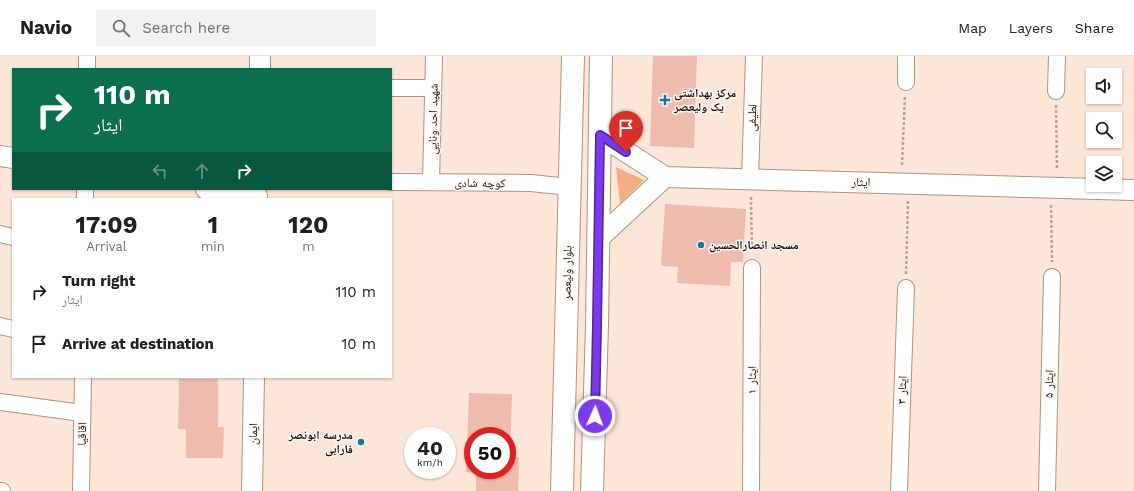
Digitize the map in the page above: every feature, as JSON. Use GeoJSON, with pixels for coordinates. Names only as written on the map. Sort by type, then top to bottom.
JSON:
{"type":"FeatureCollection","features":[{"type":"Feature","properties":{"kind":"main road","name":"بلوار ولیعصر"},"geometry":{"type":"LineString","coordinates":[[562,491],[573,56]]}},
{"type":"Feature","properties":{"kind":"main road"},"geometry":{"type":"LineString","coordinates":[[592,491],[599,238],[600,56]]}},
{"type":"Feature","properties":{"kind":"street"},"geometry":{"type":"LineString","coordinates":[[87,56],[87,68]]}},
{"type":"Feature","properties":{"kind":"street"},"geometry":{"type":"LineString","coordinates":[[260,56],[260,68]]}},
{"type":"Feature","properties":{"kind":"street","name":"شهید احد ونایی"},"geometry":{"type":"LineString","coordinates":[[431,182],[434,56]]}},
{"type":"Feature","properties":{"kind":"street","name":"لطیفی"},"geometry":{"type":"LineString","coordinates":[[750,180],[754,56]]}},
{"type":"Feature","properties":{"kind":"street"},"geometry":{"type":"LineString","coordinates":[[906,56],[906,82]]}},
{"type":"Feature","properties":{"kind":"street"},"geometry":{"type":"LineString","coordinates":[[1056,91],[1057,56]]}},
{"type":"Feature","properties":{"kind":"street"},"geometry":{"type":"LineString","coordinates":[[392,88],[433,88]]}},
{"type":"Feature","properties":{"kind":"street"},"geometry":{"type":"LineString","coordinates":[[599,238],[665,177],[600,135]]}},
{"type":"Feature","properties":{"kind":"street"},"geometry":{"type":"LineString","coordinates":[[0,156],[12,158]]}},
{"type":"Feature","properties":{"kind":"street","name":"ایثار"},"geometry":{"type":"LineString","coordinates":[[665,177],[1134,190]]}},
{"type":"Feature","properties":{"kind":"street","name":"کوچه شادی"},"geometry":{"type":"LineString","coordinates":[[392,182],[531,183],[569,187]]}},
{"type":"Feature","properties":{"kind":"street"},"geometry":{"type":"LineString","coordinates":[[215,190],[258,195]]}},
{"type":"Feature","properties":{"kind":"street"},"geometry":{"type":"LineString","coordinates":[[0,234],[12,237]]}},
{"type":"Feature","properties":{"kind":"street","name":"ایثار ۱"},"geometry":{"type":"LineString","coordinates":[[751,491],[752,268]]}},
{"type":"Feature","properties":{"kind":"street","name":"ایثار ۵"},"geometry":{"type":"LineString","coordinates":[[1047,491],[1052,277]]}},
{"type":"Feature","properties":{"kind":"street","name":"ایثار ۳"},"geometry":{"type":"LineString","coordinates":[[899,491],[906,288]]}},
{"type":"Feature","properties":{"kind":"street"},"geometry":{"type":"LineString","coordinates":[[0,326],[12,329]]}},
{"type":"Feature","properties":{"kind":"street","name":"اقاقیا"},"geometry":{"type":"LineString","coordinates":[[81,491],[83,378]]}},
{"type":"Feature","properties":{"kind":"street","name":"ایمان"},"geometry":{"type":"LineString","coordinates":[[252,491],[254,378]]}},
{"type":"Feature","properties":{"kind":"street"},"geometry":{"type":"LineString","coordinates":[[0,402],[82,413]]}},
{"type":"Feature","properties":{"kind":"path"},"geometry":{"type":"LineString","coordinates":[[906,82],[906,288]]}},
{"type":"Feature","properties":{"kind":"path"},"geometry":{"type":"LineString","coordinates":[[1052,277],[1056,91]]}},
{"type":"Feature","properties":{"kind":"path"},"geometry":{"type":"LineString","coordinates":[[750,180],[752,268]]}},
{"type":"Feature","properties":{"kind":"shaded area"},"geometry":{"type":"Polygon","coordinates":[[[616,167],[644,180],[620,204],[616,167]]]}},
{"type":"Feature","properties":{"kind":"building"},"geometry":{"type":"Polygon","coordinates":[[[653,56],[697,56],[694,148],[650,146],[653,56]]]}},
{"type":"Feature","properties":{"kind":"building"},"geometry":{"type":"Polygon","coordinates":[[[665,204],[746,209],[743,262],[731,262],[730,286],[677,283],[678,267],[661,266],[665,204]]]}},
{"type":"Feature","properties":{"kind":"building"},"geometry":{"type":"Polygon","coordinates":[[[179,379],[218,379],[218,427],[224,427],[223,458],[186,458],[186,429],[178,429],[179,379]]]}},
{"type":"Feature","properties":{"kind":"building"},"geometry":{"type":"Polygon","coordinates":[[[469,393],[512,394],[511,427],[468,427],[469,393]]]}},
{"type":"Feature","properties":{"kind":"building"},"geometry":{"type":"Polygon","coordinates":[[[516,457],[519,457],[518,491],[476,491],[476,479],[516,479],[516,457]]]}},
{"type":"Feature","properties":{"kind":"place","name":"مرکز بهداشتی یک ولیعصر"},"geometry":{"type":"Point","coordinates":[665,100]}},
{"type":"Feature","properties":{"kind":"place","name":"مسجد انصارالحسین"},"geometry":{"type":"Point","coordinates":[701,245]}},
{"type":"Feature","properties":{"kind":"place","name":"مدرسه ابونصر فارابی"},"geometry":{"type":"Point","coordinates":[361,442]}},
{"type":"Feature","properties":{"kind":"route"},"geometry":{"type":"LineString","coordinates":[[595,416],[600,135],[626,152]]}}]}
